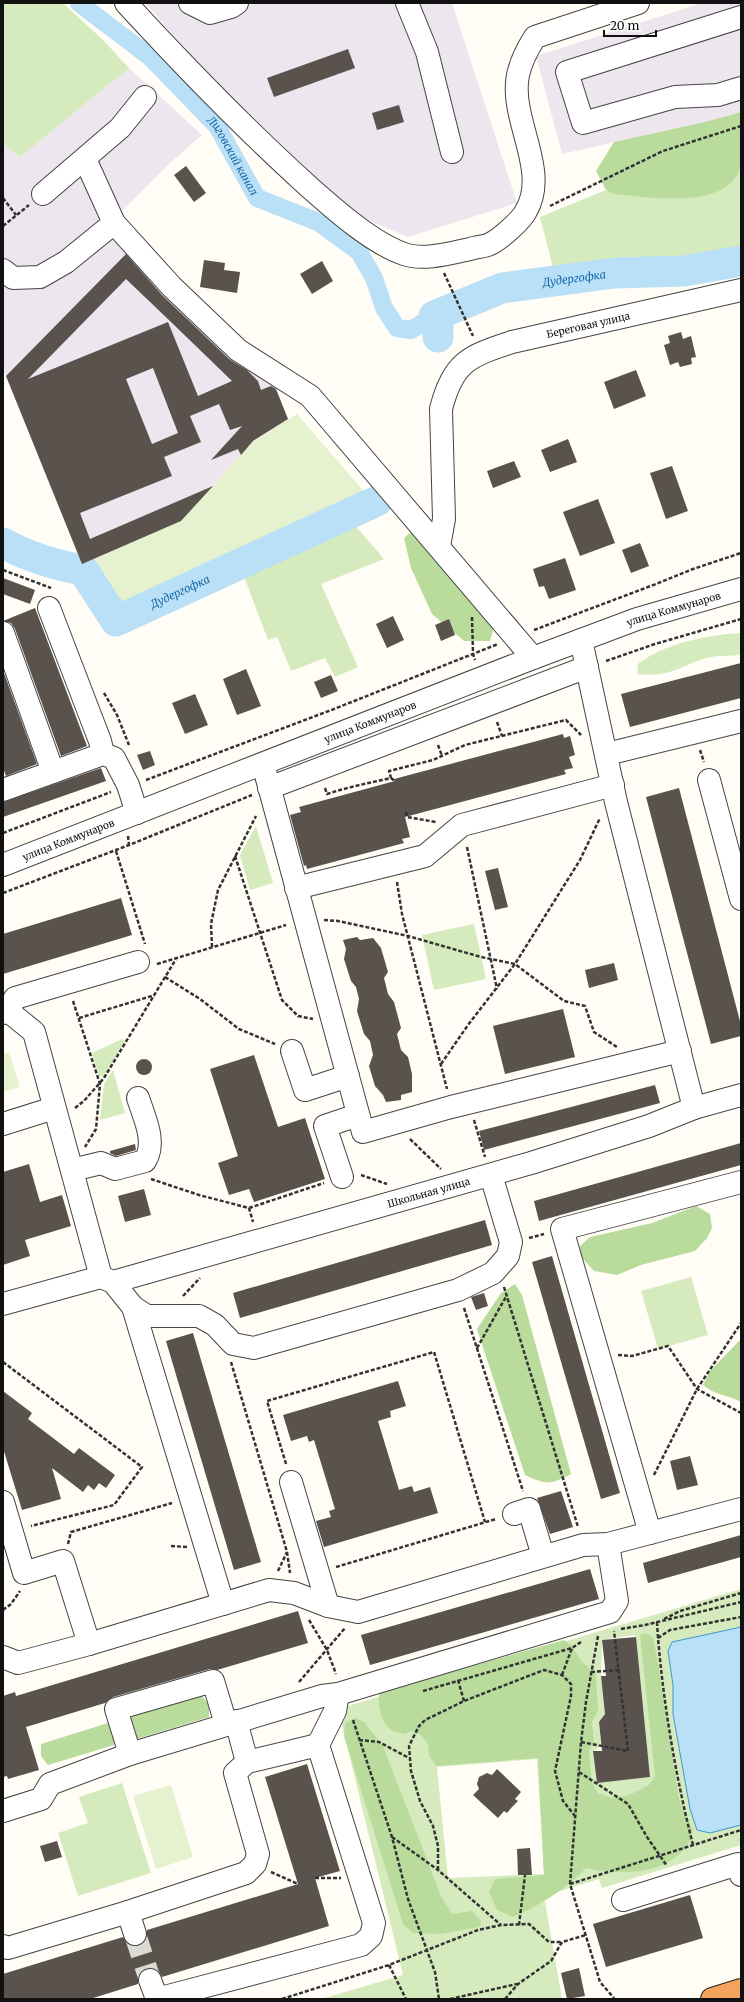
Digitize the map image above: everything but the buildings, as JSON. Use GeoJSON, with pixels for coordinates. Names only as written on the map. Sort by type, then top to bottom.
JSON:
{"type":"FeatureCollection","features":[{"type":"Feature","properties":{"kind":"highway"},"geometry":{"type":"LineString","coordinates":[[712,1999],[741,1990]]}},
{"type":"Feature","properties":{"kind":"street"},"geometry":{"type":"LineString","coordinates":[[126,3],[188,70],[281,162],[323,200],[351,222],[386,246],[406,255],[436,256],[490,244],[526,212],[535,174],[518,111],[518,76],[526,51],[535,37],[638,3]]}},
{"type":"Feature","properties":{"kind":"street"},"geometry":{"type":"LineString","coordinates":[[190,3],[210,13],[231,7],[237,3]]}},
{"type":"Feature","properties":{"kind":"street"},"geometry":{"type":"LineString","coordinates":[[407,3],[427,52],[452,152]]}},
{"type":"Feature","properties":{"kind":"street"},"geometry":{"type":"LineString","coordinates":[[741,17],[567,72],[583,123],[675,97],[718,95],[741,88]]}},
{"type":"Feature","properties":{"kind":"street"},"geometry":{"type":"LineString","coordinates":[[42,194],[67,171],[85,159],[105,139],[120,128],[144,97]]}},
{"type":"Feature","properties":{"kind":"street"},"geometry":{"type":"LineString","coordinates":[[85,159],[114,223],[172,287],[238,350],[310,396],[517,637],[533,658]]}},
{"type":"Feature","properties":{"kind":"street"},"geometry":{"type":"LineString","coordinates":[[3,270],[13,278],[40,277],[66,262],[114,223]]}},
{"type":"Feature","properties":{"kind":"street","name":"Береговая улица"},"geometry":{"type":"LineString","coordinates":[[439,546],[444,519],[441,409],[450,384],[463,363],[479,353],[512,342],[741,290]]}},
{"type":"Feature","properties":{"kind":"street","name":"улица Коммунаров"},"geometry":{"type":"LineString","coordinates":[[3,865],[533,658],[637,619],[741,589]]}},
{"type":"Feature","properties":{"kind":"street"},"geometry":{"type":"LineString","coordinates":[[49,608],[100,741],[103,754]]}},
{"type":"Feature","properties":{"kind":"street"},"geometry":{"type":"LineString","coordinates":[[3,633],[53,772]]}},
{"type":"Feature","properties":{"kind":"street"},"geometry":{"type":"LineString","coordinates":[[581,640],[615,793],[694,1108]]}},
{"type":"Feature","properties":{"kind":"street"},"geometry":{"type":"LineString","coordinates":[[270,790],[587,667]]}},
{"type":"Feature","properties":{"kind":"street"},"geometry":{"type":"LineString","coordinates":[[605,745],[696,733],[741,721]]}},
{"type":"Feature","properties":{"kind":"street"},"geometry":{"type":"LineString","coordinates":[[3,790],[103,754],[114,758],[128,785],[136,813]]}},
{"type":"Feature","properties":{"kind":"street"},"geometry":{"type":"LineString","coordinates":[[262,764],[363,1132],[460,1105],[680,1051]]}},
{"type":"Feature","properties":{"kind":"street"},"geometry":{"type":"LineString","coordinates":[[708,780],[740,893]]}},
{"type":"Feature","properties":{"kind":"street"},"geometry":{"type":"LineString","coordinates":[[296,888],[425,856],[462,825],[615,793]]}},
{"type":"Feature","properties":{"kind":"street"},"geometry":{"type":"LineString","coordinates":[[142,956],[68,983],[15,998],[5,1012],[34,1032],[72,1170],[107,1279],[133,1307],[147,1316],[199,1316],[215,1325],[233,1344],[254,1348],[458,1290],[493,1273],[510,1249],[491,1175]]}},
{"type":"Feature","properties":{"kind":"street"},"geometry":{"type":"LineString","coordinates":[[292,1050],[305,1090],[348,1076]]}},
{"type":"Feature","properties":{"kind":"street","name":"Школьная улица"},"geometry":{"type":"LineString","coordinates":[[3,1304],[258,1240],[491,1175],[649,1126],[694,1108],[741,1095]]}},
{"type":"Feature","properties":{"kind":"street"},"geometry":{"type":"LineString","coordinates":[[72,1170],[101,1163],[115,1169],[145,1161],[149,1154],[150,1137],[138,1098]]}},
{"type":"Feature","properties":{"kind":"street"},"geometry":{"type":"LineString","coordinates":[[3,1124],[56,1114]]}},
{"type":"Feature","properties":{"kind":"street"},"geometry":{"type":"LineString","coordinates":[[332,1180],[325,1126],[358,1115]]}},
{"type":"Feature","properties":{"kind":"street"},"geometry":{"type":"LineString","coordinates":[[650,1533],[562,1229],[741,1182]]}},
{"type":"Feature","properties":{"kind":"street"},"geometry":{"type":"LineString","coordinates":[[133,1307],[223,1604]]}},
{"type":"Feature","properties":{"kind":"street"},"geometry":{"type":"LineString","coordinates":[[291,1482],[328,1606]]}},
{"type":"Feature","properties":{"kind":"street"},"geometry":{"type":"LineString","coordinates":[[3,1502],[24,1573],[63,1561],[89,1644]]}},
{"type":"Feature","properties":{"kind":"street"},"geometry":{"type":"LineString","coordinates":[[3,1657],[18,1663],[89,1644],[269,1590],[294,1593],[328,1606],[358,1612],[583,1545],[608,1544],[741,1509]]}},
{"type":"Feature","properties":{"kind":"street"},"geometry":{"type":"LineString","coordinates":[[521,1511],[544,1556]]}},
{"type":"Feature","properties":{"kind":"street"},"geometry":{"type":"LineString","coordinates":[[3,1811],[41,1799],[50,1784],[130,1754],[231,1722],[322,1696],[340,1693],[608,1619],[617,1601],[608,1544]]}},
{"type":"Feature","properties":{"kind":"street"},"geometry":{"type":"LineString","coordinates":[[130,1754],[116,1709],[213,1680],[247,1762]]}},
{"type":"Feature","properties":{"kind":"street"},"geometry":{"type":"LineString","coordinates":[[154,1993],[361,1945],[371,1936],[374,1923],[318,1745],[335,1711],[340,1693]]}},
{"type":"Feature","properties":{"kind":"street"},"geometry":{"type":"LineString","coordinates":[[3,1946],[8,1948],[128,1912],[246,1873],[255,1864],[258,1854],[235,1773],[247,1762],[318,1745]]}},
{"type":"Feature","properties":{"kind":"street"},"geometry":{"type":"LineString","coordinates":[[623,1900],[738,1864],[741,1875]]}},
{"type":"Feature","properties":{"kind":"street"},"geometry":{"type":"LineString","coordinates":[[128,1912],[135,1934]]}},
{"type":"Feature","properties":{"kind":"path"},"geometry":{"type":"LineString","coordinates":[[526,212],[543,209],[663,151],[741,126]]}},
{"type":"Feature","properties":{"kind":"path"},"geometry":{"type":"LineString","coordinates":[[3,226],[42,194]]}},
{"type":"Feature","properties":{"kind":"path"},"geometry":{"type":"LineString","coordinates":[[3,198],[16,216]]}},
{"type":"Feature","properties":{"kind":"path"},"geometry":{"type":"LineString","coordinates":[[436,256],[466,320]]}},
{"type":"Feature","properties":{"kind":"path"},"geometry":{"type":"LineString","coordinates":[[241,744],[656,584],[692,568],[741,553]]}},
{"type":"Feature","properties":{"kind":"path"},"geometry":{"type":"LineString","coordinates":[[472,610],[473,654]]}},
{"type":"Feature","properties":{"kind":"path"},"geometry":{"type":"LineString","coordinates":[[587,667],[655,644],[741,620]]}},
{"type":"Feature","properties":{"kind":"path"},"geometry":{"type":"LineString","coordinates":[[396,782],[390,778],[389,772],[433,760],[465,745],[566,720],[587,741],[605,745]]}},
{"type":"Feature","properties":{"kind":"path"},"geometry":{"type":"LineString","coordinates":[[696,733],[708,780]]}},
{"type":"Feature","properties":{"kind":"path"},"geometry":{"type":"LineString","coordinates":[[327,794],[349,786],[356,787],[390,778]]}},
{"type":"Feature","properties":{"kind":"path"},"geometry":{"type":"LineString","coordinates":[[3,893],[270,790]]}},
{"type":"Feature","properties":{"kind":"path"},"geometry":{"type":"LineString","coordinates":[[212,947],[211,924],[218,890],[270,790]]}},
{"type":"Feature","properties":{"kind":"path"},"geometry":{"type":"LineString","coordinates":[[441,1064],[468,1025],[497,990],[515,964],[580,860],[606,805],[615,793]]}},
{"type":"Feature","properties":{"kind":"path"},"geometry":{"type":"LineString","coordinates":[[406,812],[407,817],[462,825],[497,990]]}},
{"type":"Feature","properties":{"kind":"path"},"geometry":{"type":"LineString","coordinates":[[128,840],[129,845]]}},
{"type":"Feature","properties":{"kind":"path"},"geometry":{"type":"LineString","coordinates":[[116,850],[142,956],[147,967],[304,919],[338,921],[408,936],[515,964],[564,1001],[585,1006],[594,1032],[641,1061]]}},
{"type":"Feature","properties":{"kind":"path"},"geometry":{"type":"LineString","coordinates":[[235,856],[282,1000],[287,1007],[303,1018],[331,1016]]}},
{"type":"Feature","properties":{"kind":"path"},"geometry":{"type":"LineString","coordinates":[[394,864],[402,914],[441,1064],[491,1175]]}},
{"type":"Feature","properties":{"kind":"path"},"geometry":{"type":"LineString","coordinates":[[56,1114],[69,1113],[84,1101],[100,1084],[156,994],[176,958]]}},
{"type":"Feature","properties":{"kind":"path"},"geometry":{"type":"LineString","coordinates":[[166,977],[200,999],[239,1029],[292,1050]]}},
{"type":"Feature","properties":{"kind":"path"},"geometry":{"type":"LineString","coordinates":[[68,983],[100,1084],[96,1129],[72,1170]]}},
{"type":"Feature","properties":{"kind":"path"},"geometry":{"type":"LineString","coordinates":[[78,1018],[156,994]]}},
{"type":"Feature","properties":{"kind":"path"},"geometry":{"type":"LineString","coordinates":[[392,1124],[458,1184]]}},
{"type":"Feature","properties":{"kind":"path"},"geometry":{"type":"LineString","coordinates":[[130,1165],[137,1175],[199,1195],[249,1208],[332,1180],[358,1174],[388,1184]]}},
{"type":"Feature","properties":{"kind":"path"},"geometry":{"type":"LineString","coordinates":[[249,1208],[258,1240]]}},
{"type":"Feature","properties":{"kind":"path"},"geometry":{"type":"LineString","coordinates":[[562,1229],[510,1249],[503,1283],[583,1545]]}},
{"type":"Feature","properties":{"kind":"path"},"geometry":{"type":"LineString","coordinates":[[164,1317],[202,1277]]}},
{"type":"Feature","properties":{"kind":"path"},"geometry":{"type":"LineString","coordinates":[[318,1572],[521,1511],[477,1349],[458,1290]]}},
{"type":"Feature","properties":{"kind":"path"},"geometry":{"type":"LineString","coordinates":[[477,1349],[507,1295]]}},
{"type":"Feature","properties":{"kind":"path"},"geometry":{"type":"LineString","coordinates":[[641,1503],[697,1389],[741,1322]]}},
{"type":"Feature","properties":{"kind":"path"},"geometry":{"type":"LineString","coordinates":[[233,1344],[228,1351],[287,1552],[294,1593]]}},
{"type":"Feature","properties":{"kind":"path"},"geometry":{"type":"LineString","coordinates":[[598,1352],[632,1356],[668,1346],[697,1389],[741,1412]]}},
{"type":"Feature","properties":{"kind":"path"},"geometry":{"type":"LineString","coordinates":[[291,1482],[267,1401],[434,1352],[485,1522]]}},
{"type":"Feature","properties":{"kind":"path"},"geometry":{"type":"LineString","coordinates":[[3,1362],[142,1467],[114,1505],[12,1531]]}},
{"type":"Feature","properties":{"kind":"path"},"geometry":{"type":"LineString","coordinates":[[71,1532],[190,1498]]}},
{"type":"Feature","properties":{"kind":"path"},"geometry":{"type":"LineString","coordinates":[[3,1610],[11,1604],[25,1584],[24,1573]]}},
{"type":"Feature","properties":{"kind":"path"},"geometry":{"type":"LineString","coordinates":[[657,1622],[680,1611],[741,1593]]}},
{"type":"Feature","properties":{"kind":"path"},"geometry":{"type":"LineString","coordinates":[[608,1619],[657,1622],[741,1602]]}},
{"type":"Feature","properties":{"kind":"path"},"geometry":{"type":"LineString","coordinates":[[296,1685],[328,1650],[358,1612]]}},
{"type":"Feature","properties":{"kind":"path"},"geometry":{"type":"LineString","coordinates":[[658,1638],[670,1630],[741,1617]]}},
{"type":"Feature","properties":{"kind":"path"},"geometry":{"type":"LineString","coordinates":[[309,1619],[328,1650],[340,1693],[359,1740],[392,1837],[408,1899],[435,1972],[439,1999]]}},
{"type":"Feature","properties":{"kind":"path"},"geometry":{"type":"LineString","coordinates":[[581,1742],[628,1751],[619,1670],[608,1619]]}},
{"type":"Feature","properties":{"kind":"path"},"geometry":{"type":"LineString","coordinates":[[608,1619],[591,1672],[581,1742],[570,1884],[600,1982],[614,1998]]}},
{"type":"Feature","properties":{"kind":"path"},"geometry":{"type":"LineString","coordinates":[[657,1622],[661,1669],[675,1762],[682,1802],[693,1845]]}},
{"type":"Feature","properties":{"kind":"path"},"geometry":{"type":"LineString","coordinates":[[422,1691],[572,1648],[582,1641]]}},
{"type":"Feature","properties":{"kind":"path"},"geometry":{"type":"LineString","coordinates":[[562,1675],[572,1648]]}},
{"type":"Feature","properties":{"kind":"path"},"geometry":{"type":"LineString","coordinates":[[438,1870],[438,1846],[433,1826],[420,1801],[413,1781],[409,1746],[419,1726],[425,1720],[464,1701],[544,1670],[562,1675],[571,1684],[571,1696],[555,1771],[562,1801],[575,1816]]}},
{"type":"Feature","properties":{"kind":"path"},"geometry":{"type":"LineString","coordinates":[[591,1672],[619,1670]]}},
{"type":"Feature","properties":{"kind":"path"},"geometry":{"type":"LineString","coordinates":[[458,1680],[464,1701]]}},
{"type":"Feature","properties":{"kind":"path"},"geometry":{"type":"LineString","coordinates":[[359,1740],[378,1742],[410,1758]]}},
{"type":"Feature","properties":{"kind":"path"},"geometry":{"type":"LineString","coordinates":[[579,1772],[628,1804],[659,1856],[680,1882]]}},
{"type":"Feature","properties":{"kind":"path"},"geometry":{"type":"LineString","coordinates":[[570,1884],[741,1830]]}},
{"type":"Feature","properties":{"kind":"path"},"geometry":{"type":"LineString","coordinates":[[392,1837],[438,1870],[501,1925]]}},
{"type":"Feature","properties":{"kind":"path"},"geometry":{"type":"LineString","coordinates":[[255,1864],[298,1884]]}},
{"type":"Feature","properties":{"kind":"path"},"geometry":{"type":"LineString","coordinates":[[519,1925],[525,1875]]}},
{"type":"Feature","properties":{"kind":"path"},"geometry":{"type":"LineString","coordinates":[[314,1878],[359,1877]]}},
{"type":"Feature","properties":{"kind":"path"},"geometry":{"type":"LineString","coordinates":[[282,1999],[389,1965],[478,1930],[501,1925],[529,1924],[549,1942],[562,1942],[586,1935]]}},
{"type":"Feature","properties":{"kind":"path"},"geometry":{"type":"LineString","coordinates":[[506,1999],[518,1984],[551,1961],[562,1942]]}},
{"type":"Feature","properties":{"kind":"path"},"geometry":{"type":"LineString","coordinates":[[389,1965],[406,1999]]}},
{"type":"Feature","properties":{"kind":"path"},"geometry":{"type":"LineString","coordinates":[[450,1999],[518,1984]]}},
{"type":"Feature","properties":{"kind":"shaded area"},"geometry":{"type":"Polygon","coordinates":[[[145,3],[452,3],[517,203],[408,237],[351,213],[201,67],[145,3]]]}},
{"type":"Feature","properties":{"kind":"shaded area"},"geometry":{"type":"Polygon","coordinates":[[[702,3],[741,3],[741,112],[705,122],[562,154],[536,56],[702,3]]]}},
{"type":"Feature","properties":{"kind":"shaded area"},"geometry":{"type":"Polygon","coordinates":[[[129,68],[202,135],[170,163],[122,211],[130,231],[274,385],[288,419],[253,441],[181,521],[82,564],[3,369],[3,143],[20,157],[129,68]]]}},
{"type":"Feature","properties":{"kind":"green space"},"geometry":{"type":"Polygon","coordinates":[[[3,3],[63,3],[103,40],[129,68],[20,157],[3,143],[3,3]]]}},
{"type":"Feature","properties":{"kind":"green space"},"geometry":{"type":"Polygon","coordinates":[[[741,112],[741,164],[734,179],[722,189],[706,195],[687,198],[614,194],[606,190],[596,171],[614,142],[705,122],[741,112]]]}},
{"type":"Feature","properties":{"kind":"green space"},"geometry":{"type":"Polygon","coordinates":[[[741,164],[741,250],[730,257],[707,264],[643,264],[555,275],[540,217],[606,190],[614,194],[736,175],[741,164]]]}},
{"type":"Feature","properties":{"kind":"green space"},"geometry":{"type":"Polygon","coordinates":[[[297,414],[368,496],[115,613],[82,564],[181,521],[253,441],[297,414]]]}},
{"type":"Feature","properties":{"kind":"green space"},"geometry":{"type":"Polygon","coordinates":[[[348,517],[384,559],[321,584],[358,667],[335,677],[325,658],[291,671],[277,637],[268,640],[240,566],[348,517]]]}},
{"type":"Feature","properties":{"kind":"green space"},"geometry":{"type":"Polygon","coordinates":[[[411,532],[494,627],[490,641],[464,641],[432,614],[411,568],[404,538],[411,532]]]}},
{"type":"Feature","properties":{"kind":"green space"},"geometry":{"type":"Polygon","coordinates":[[[741,633],[741,654],[710,657],[675,670],[659,674],[637,674],[638,664],[673,645],[701,638],[741,633]]]}},
{"type":"Feature","properties":{"kind":"green space"},"geometry":{"type":"Polygon","coordinates":[[[256,826],[273,883],[250,890],[240,855],[256,826]]]}},
{"type":"Feature","properties":{"kind":"green space"},"geometry":{"type":"Polygon","coordinates":[[[474,924],[486,979],[434,990],[422,935],[474,924]]]}},
{"type":"Feature","properties":{"kind":"green space"},"geometry":{"type":"Polygon","coordinates":[[[122,1039],[125,1041],[103,1077],[99,1076],[92,1053],[122,1039]]]}},
{"type":"Feature","properties":{"kind":"green space"},"geometry":{"type":"Polygon","coordinates":[[[9,1052],[20,1087],[3,1092],[3,1054],[9,1052]]]}},
{"type":"Feature","properties":{"kind":"green space"},"geometry":{"type":"Polygon","coordinates":[[[113,1070],[125,1113],[100,1120],[104,1084],[113,1070]]]}},
{"type":"Feature","properties":{"kind":"green space"},"geometry":{"type":"Polygon","coordinates":[[[696,1206],[710,1214],[712,1228],[707,1238],[695,1251],[641,1265],[617,1275],[594,1271],[579,1255],[580,1246],[590,1237],[652,1223],[696,1206]]]}},
{"type":"Feature","properties":{"kind":"green space"},"geometry":{"type":"Polygon","coordinates":[[[691,1277],[708,1335],[658,1349],[641,1291],[691,1277]]]}},
{"type":"Feature","properties":{"kind":"green space"},"geometry":{"type":"Polygon","coordinates":[[[515,1284],[522,1295],[571,1474],[553,1482],[538,1481],[525,1475],[477,1329],[501,1293],[515,1284]]]}},
{"type":"Feature","properties":{"kind":"green space"},"geometry":{"type":"Polygon","coordinates":[[[741,1339],[741,1402],[712,1391],[703,1385],[710,1371],[741,1339]]]}},
{"type":"Feature","properties":{"kind":"green space"},"geometry":{"type":"Polygon","coordinates":[[[741,1589],[741,1845],[602,1888],[599,1879],[544,1896],[562,1999],[321,1999],[403,1975],[338,1709],[741,1589]],[[635,1635],[602,1640],[601,1676],[605,1714],[599,1722],[601,1745],[593,1752],[597,1783],[650,1777],[635,1635]],[[537,1759],[437,1767],[448,1878],[544,1874],[537,1759]]]}},
{"type":"Feature","properties":{"kind":"green space"},"geometry":{"type":"Polygon","coordinates":[[[647,1633],[653,1638],[657,1657],[679,1799],[693,1830],[686,1847],[677,1856],[666,1863],[640,1871],[612,1872],[586,1868],[570,1883],[552,1896],[513,1917],[497,1910],[489,1892],[495,1879],[544,1875],[538,1758],[436,1766],[429,1755],[428,1744],[422,1736],[413,1731],[403,1734],[391,1730],[387,1726],[380,1712],[380,1692],[564,1640],[572,1646],[581,1661],[596,1674],[598,1711],[592,1722],[594,1741],[589,1751],[592,1783],[598,1793],[612,1798],[629,1795],[649,1785],[655,1776],[640,1635],[647,1633]]]}},
{"type":"Feature","properties":{"kind":"green space"},"geometry":{"type":"Polygon","coordinates":[[[202,1696],[209,1705],[209,1717],[133,1740],[127,1718],[202,1696]]]}},
{"type":"Feature","properties":{"kind":"green space"},"geometry":{"type":"Polygon","coordinates":[[[355,1718],[364,1722],[383,1746],[441,1896],[452,1914],[472,1911],[481,1921],[480,1927],[440,1934],[413,1933],[403,1924],[344,1736],[345,1723],[355,1718]]]}},
{"type":"Feature","properties":{"kind":"green space"},"geometry":{"type":"Polygon","coordinates":[[[108,1723],[115,1733],[114,1745],[48,1765],[41,1756],[41,1744],[108,1723]]]}},
{"type":"Feature","properties":{"kind":"green space"},"geometry":{"type":"Polygon","coordinates":[[[122,1783],[151,1873],[78,1896],[58,1833],[88,1823],[79,1797],[122,1783]]]}},
{"type":"Feature","properties":{"kind":"green space"},"geometry":{"type":"Polygon","coordinates":[[[171,1785],[193,1857],[156,1869],[133,1796],[171,1785]]]}},
{"type":"Feature","properties":{"kind":"water"},"geometry":{"type":"Polygon","coordinates":[[[741,1627],[741,1825],[710,1833],[697,1830],[690,1809],[673,1714],[673,1685],[668,1651],[672,1642],[741,1627]]]}},
{"type":"Feature","properties":{"kind":"waterway","name":"Лиговский канал"},"geometry":{"type":"LineString","coordinates":[[79,3],[150,57],[217,126],[257,198],[318,222],[359,252],[374,278],[384,308],[397,328],[411,330],[434,316]]}},
{"type":"Feature","properties":{"kind":"waterway","name":"Дудергофка"},"geometry":{"type":"LineString","coordinates":[[438,337],[438,326],[434,316],[502,288],[615,273],[684,271],[741,261]]}},
{"type":"Feature","properties":{"kind":"waterway","name":"Дудергофка"},"geometry":{"type":"LineString","coordinates":[[3,543],[42,560],[83,570],[116,621],[377,501]]}},
{"type":"Feature","properties":{"kind":"tunnel"},"geometry":{"type":"LineString","coordinates":[[135,1934],[150,1980]]}}]}
